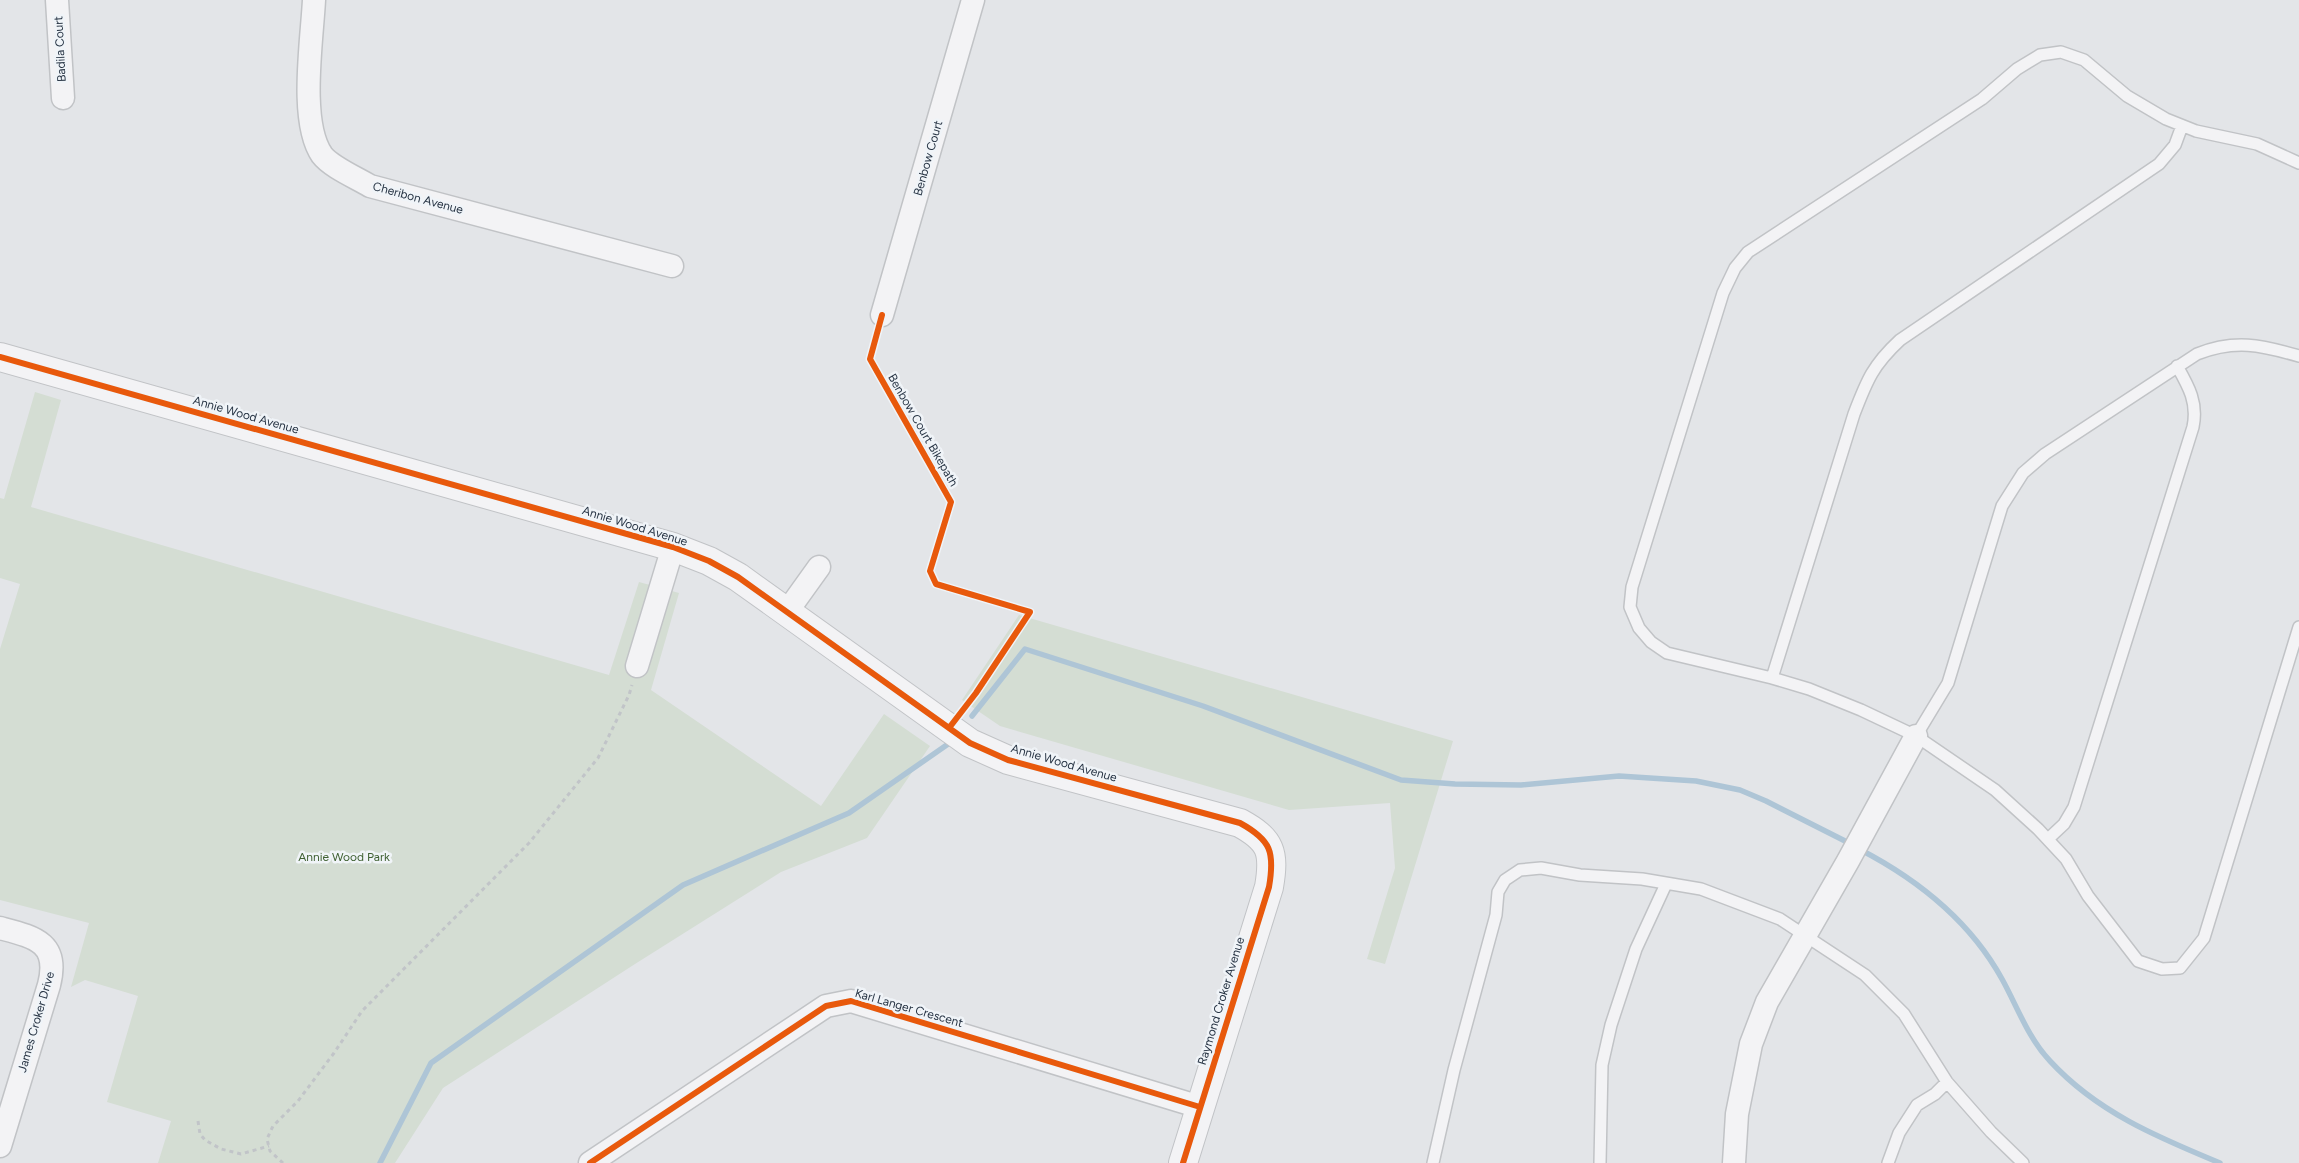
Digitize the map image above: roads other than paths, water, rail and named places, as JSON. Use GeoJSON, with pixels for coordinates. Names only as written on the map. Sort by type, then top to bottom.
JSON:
{"type":"FeatureCollection","features":[{"type":"Feature","properties":{"kind":"street","name":"Badila Court"},"geometry":{"type":"LineString","coordinates":[[57,0],[62,98]]}},
{"type":"Feature","properties":{"kind":"street","name":"Cheribon Avenue"},"geometry":{"type":"LineString","coordinates":[[314,0],[309,92],[311,129],[323,155],[337,166],[370,186],[672,266]]}},
{"type":"Feature","properties":{"kind":"street","name":"Benbow Court"},"geometry":{"type":"LineString","coordinates":[[882,315],[973,0]]}},
{"type":"Feature","properties":{"kind":"street","name":"Annie Wood Avenue"},"geometry":{"type":"LineString","coordinates":[[0,357],[673,547],[738,577],[786,613],[970,742],[1008,760],[1240,823],[1257,832],[1268,846]]}},
{"type":"Feature","properties":{"kind":"street"},"geometry":{"type":"LineString","coordinates":[[637,666],[673,547]]}},
{"type":"Feature","properties":{"kind":"street"},"geometry":{"type":"LineString","coordinates":[[786,613],[819,567]]}},
{"type":"Feature","properties":{"kind":"street"},"geometry":{"type":"LineString","coordinates":[[1734,1163],[1737,1114],[1751,1044],[1767,1002],[1848,862],[1916,736]]}},
{"type":"Feature","properties":{"kind":"street","name":"Raymond Croker Avenue"},"geometry":{"type":"LineString","coordinates":[[1183,1163],[1269,887],[1273,865],[1268,846]]}},
{"type":"Feature","properties":{"kind":"street","name":"James Croker Drive"},"geometry":{"type":"LineString","coordinates":[[0,928],[30,936],[40,942],[48,951],[52,964],[48,985],[0,1146]]}},
{"type":"Feature","properties":{"kind":"street","name":"Karl Langer Crescent"},"geometry":{"type":"LineString","coordinates":[[590,1163],[826,1006],[851,1001],[1200,1107]]}},
{"type":"Feature","properties":{"kind":"lane"},"geometry":{"type":"LineString","coordinates":[[2299,163],[2257,144],[2196,131],[2166,119],[2127,96],[2084,60],[2062,52],[2040,54],[2017,69],[1982,99],[1748,252],[1735,268],[1723,292],[1643,549],[1632,587],[1630,607],[1639,628],[1651,642],[1667,653],[1772,678],[1809,689],[1916,736],[1995,790],[2048,839],[2066,859],[2088,896],[2138,961],[2162,969],[2180,968],[2204,938],[2299,627]]}},
{"type":"Feature","properties":{"kind":"lane"},"geometry":{"type":"LineString","coordinates":[[1772,678],[1854,414],[1868,377],[1881,358],[1900,340],[2159,164],[2175,145],[2182,126]]}},
{"type":"Feature","properties":{"kind":"lane"},"geometry":{"type":"LineString","coordinates":[[1916,736],[1948,683],[2002,506],[2014,484],[2027,468],[2177,366],[2206,351],[2233,344],[2255,345],[2299,356]]}},
{"type":"Feature","properties":{"kind":"lane"},"geometry":{"type":"LineString","coordinates":[[2048,839],[2064,824],[2074,807],[2193,427],[2195,411],[2192,396],[2177,366]]}},
{"type":"Feature","properties":{"kind":"lane"},"geometry":{"type":"LineString","coordinates":[[1433,1163],[1454,1070],[1496,915],[1498,892],[1504,880],[1520,870],[1541,868],[1573,874],[1642,879],[1701,888],[1780,919],[1865,975],[1904,1014],[1948,1082],[1990,1132],[2023,1163]]}},
{"type":"Feature","properties":{"kind":"lane"},"geometry":{"type":"LineString","coordinates":[[1600,1163],[1601,1081],[1605,1049],[1622,986],[1666,884]]}},
{"type":"Feature","properties":{"kind":"lane"},"geometry":{"type":"LineString","coordinates":[[1888,1163],[1899,1133],[1917,1105],[1935,1094],[1948,1082]]}},
{"type":"Feature","properties":{"kind":"waterway"},"geometry":{"type":"LineString","coordinates":[[972,716],[1025,649],[1203,706],[1401,780],[1455,784],[1521,785],[1619,776],[1696,781],[1740,790],[1851,844]]}},
{"type":"Feature","properties":{"kind":"waterway"},"geometry":{"type":"LineString","coordinates":[[380,1163],[431,1063],[683,885],[849,813],[951,742]]}},
{"type":"Feature","properties":{"kind":"waterway"},"geometry":{"type":"LineString","coordinates":[[1859,849],[1921,888],[1958,920],[1989,958],[2035,1042],[2068,1079],[2108,1109],[2129,1121],[2151,1133],[2220,1163]]}},
{"type":"Feature","properties":{"kind":"park label","name":"Annie Wood Park"},"geometry":{"type":"Point","coordinates":[344,857]}}]}
